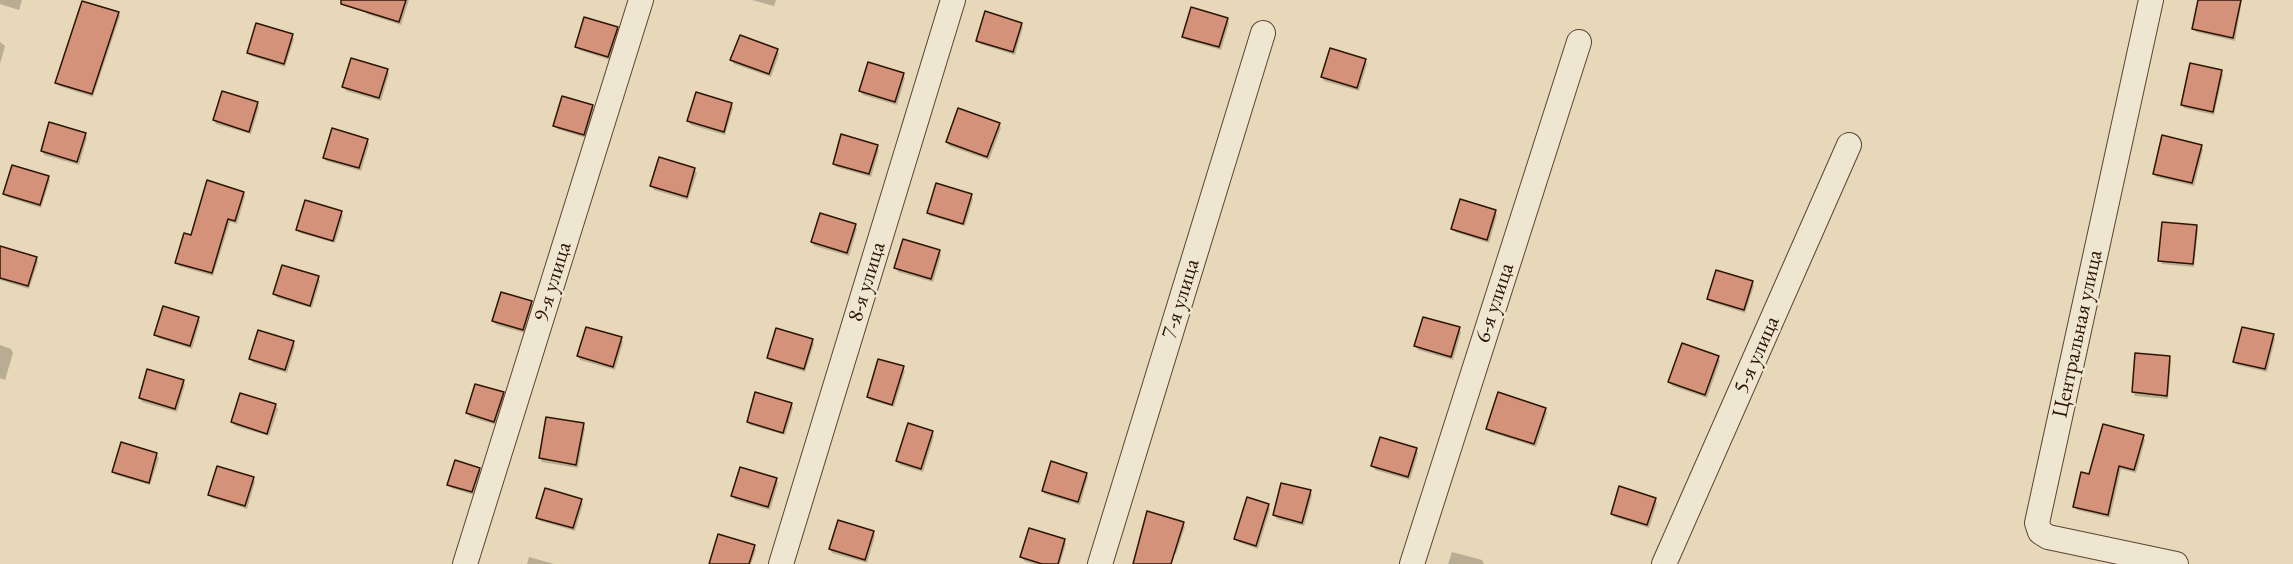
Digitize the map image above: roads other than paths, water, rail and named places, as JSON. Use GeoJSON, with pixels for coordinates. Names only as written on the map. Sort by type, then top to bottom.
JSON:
{"type":"FeatureCollection","features":[{"type":"Feature","properties":{"kind":"street","name":"9-я улица"},"geometry":{"type":"LineString","coordinates":[[465,564],[641,0]]}},
{"type":"Feature","properties":{"kind":"street","name":"8-я улица"},"geometry":{"type":"LineString","coordinates":[[781,564],[953,0]]}},
{"type":"Feature","properties":{"kind":"street","name":"Центральная улица"},"geometry":{"type":"LineString","coordinates":[[2151,0],[2037,523],[2040,532],[2083,554],[2176,564]]}},
{"type":"Feature","properties":{"kind":"street","name":"7-я улица"},"geometry":{"type":"LineString","coordinates":[[1100,564],[1263,33]]}},
{"type":"Feature","properties":{"kind":"street","name":"6-я улица"},"geometry":{"type":"LineString","coordinates":[[1412,564],[1579,42]]}},
{"type":"Feature","properties":{"kind":"street","name":"5-я улица"},"geometry":{"type":"LineString","coordinates":[[1664,564],[1850,145]]}}]}
